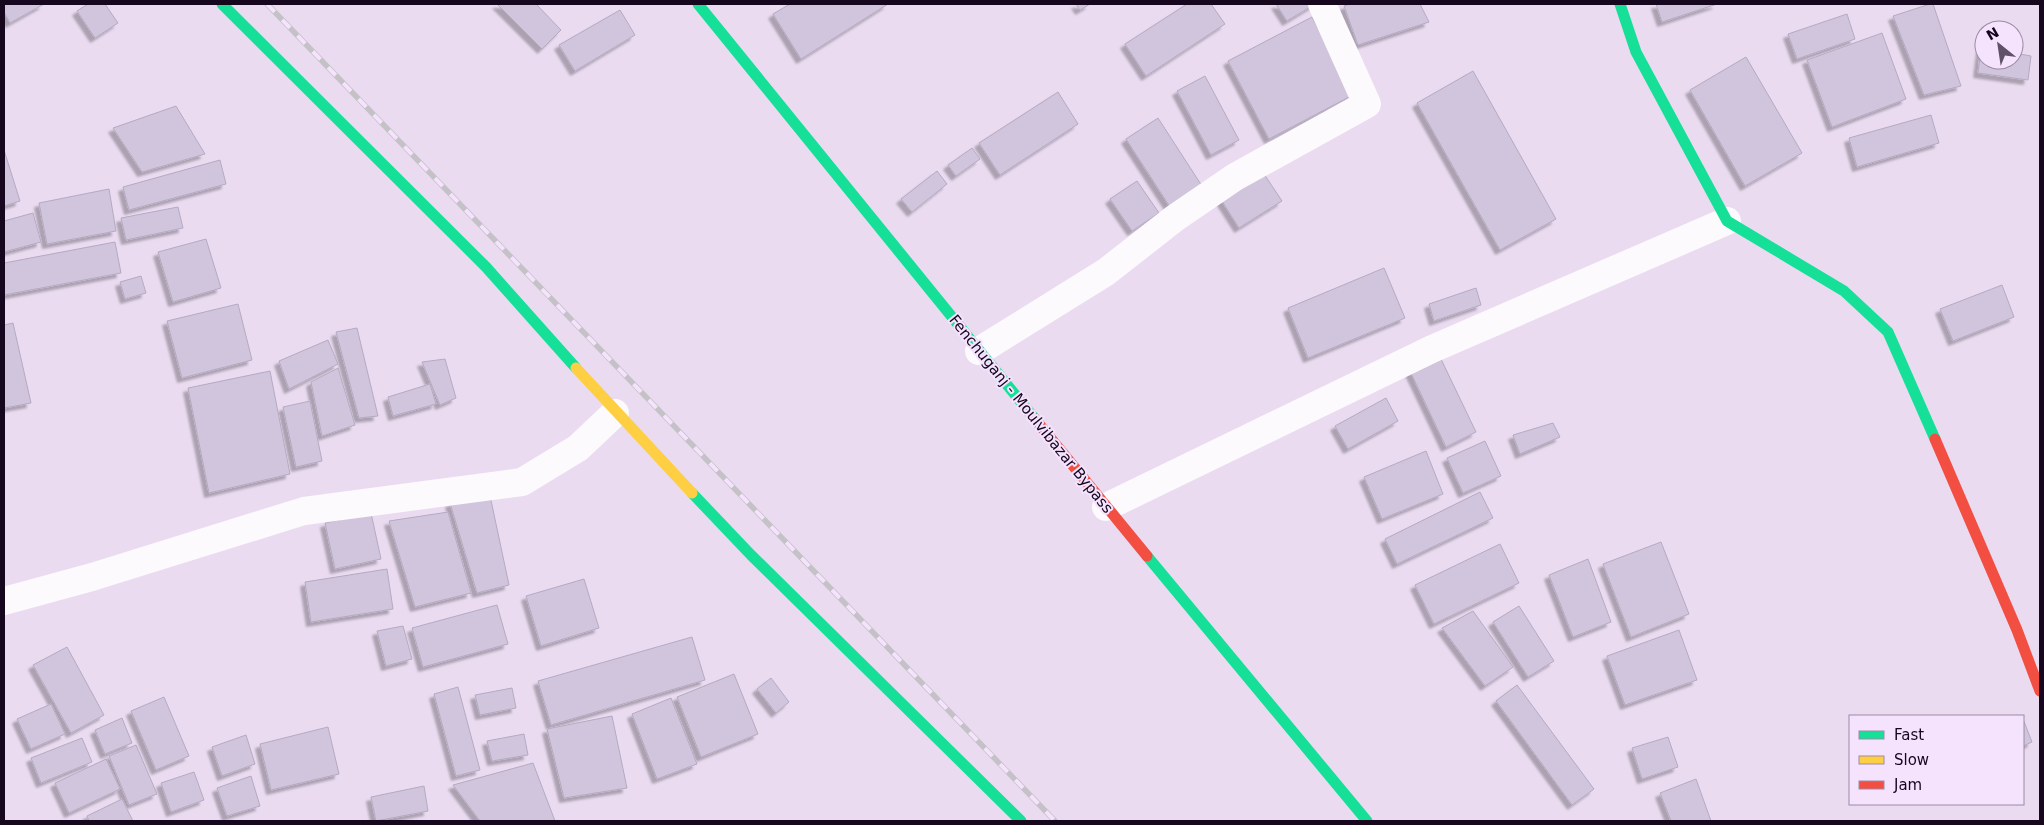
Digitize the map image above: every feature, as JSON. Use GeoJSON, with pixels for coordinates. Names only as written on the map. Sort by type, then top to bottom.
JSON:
{"type":"FeatureCollection","features":[{"type":"Feature","properties":{"kind":"main road"},"geometry":{"type":"LineString","coordinates":[[222,4],[486,267],[615,413],[751,555],[1021,821]]}},
{"type":"Feature","properties":{"kind":"main road","name":"Fenchuganj - Moulvibazar Bypass"},"geometry":{"type":"LineString","coordinates":[[698,4],[1106,507],[1367,821]]}},
{"type":"Feature","properties":{"kind":"main road"},"geometry":{"type":"LineString","coordinates":[[1620,4],[1636,52],[1728,220],[1844,291],[1888,332],[2017,630],[2040,691]]}},
{"type":"Feature","properties":{"kind":"street"},"geometry":{"type":"LineString","coordinates":[[979,351],[1106,272],[1175,218],[1235,177],[1367,104],[1322,4]]}},
{"type":"Feature","properties":{"kind":"street"},"geometry":{"type":"LineString","coordinates":[[1106,507],[1432,349],[1728,220]]}},
{"type":"Feature","properties":{"kind":"street"},"geometry":{"type":"LineString","coordinates":[[4,601],[92,577],[304,511],[522,482],[578,448],[615,413]]}},
{"type":"Feature","properties":{"kind":"building"},"geometry":{"type":"Polygon","coordinates":[[[4,4],[44,4],[10,23],[4,12],[4,4]]]}},
{"type":"Feature","properties":{"kind":"building"},"geometry":{"type":"Polygon","coordinates":[[[88,4],[105,4],[118,23],[95,38],[77,11],[88,4]]]}},
{"type":"Feature","properties":{"kind":"building"},"geometry":{"type":"Polygon","coordinates":[[[497,4],[536,4],[561,30],[542,49],[497,4]]]}},
{"type":"Feature","properties":{"kind":"building"},"geometry":{"type":"Polygon","coordinates":[[[790,4],[888,4],[801,59],[773,14],[790,4]]]}},
{"type":"Feature","properties":{"kind":"building"},"geometry":{"type":"Polygon","coordinates":[[[1076,4],[1090,4],[1080,10],[1076,4]]]}},
{"type":"Feature","properties":{"kind":"building"},"geometry":{"type":"Polygon","coordinates":[[[1187,4],[1211,4],[1225,24],[1146,76],[1125,44],[1187,4]]]}},
{"type":"Feature","properties":{"kind":"building"},"geometry":{"type":"Polygon","coordinates":[[[1276,4],[1315,4],[1287,21],[1276,4]]]}},
{"type":"Feature","properties":{"kind":"building"},"geometry":{"type":"Polygon","coordinates":[[[1350,4],[1420,4],[1429,22],[1358,45],[1344,6],[1350,4]]]}},
{"type":"Feature","properties":{"kind":"building"},"geometry":{"type":"Polygon","coordinates":[[[1656,4],[1717,4],[1662,22],[1656,4]]]}},
{"type":"Feature","properties":{"kind":"building"},"geometry":{"type":"Polygon","coordinates":[[[1933,4],[1961,86],[1924,95],[1893,16],[1933,4]]]}},
{"type":"Feature","properties":{"kind":"building"},"geometry":{"type":"Polygon","coordinates":[[[620,10],[635,35],[575,71],[559,45],[620,10]]]}},
{"type":"Feature","properties":{"kind":"building"},"geometry":{"type":"Polygon","coordinates":[[[1847,14],[1855,39],[1797,59],[1788,34],[1847,14]]]}},
{"type":"Feature","properties":{"kind":"building"},"geometry":{"type":"Polygon","coordinates":[[[1312,17],[1353,95],[1269,139],[1228,61],[1312,17]]]}},
{"type":"Feature","properties":{"kind":"building"},"geometry":{"type":"Polygon","coordinates":[[[1882,33],[1906,99],[1832,127],[1807,60],[1882,33]]]}},
{"type":"Feature","properties":{"kind":"building"},"geometry":{"type":"Polygon","coordinates":[[[2024,55],[2031,56],[2028,80],[1978,73],[1978,70],[2024,70],[2024,55]]]}},
{"type":"Feature","properties":{"kind":"building"},"geometry":{"type":"Polygon","coordinates":[[[1746,57],[1802,153],[1745,186],[1690,90],[1746,57]]]}},
{"type":"Feature","properties":{"kind":"building"},"geometry":{"type":"Polygon","coordinates":[[[1473,71],[1556,219],[1500,250],[1417,103],[1473,71]]]}},
{"type":"Feature","properties":{"kind":"building"},"geometry":{"type":"Polygon","coordinates":[[[1205,76],[1239,140],[1211,155],[1177,91],[1205,76]]]}},
{"type":"Feature","properties":{"kind":"building"},"geometry":{"type":"Polygon","coordinates":[[[1058,92],[1078,124],[1000,175],[979,143],[1058,92]]]}},
{"type":"Feature","properties":{"kind":"building"},"geometry":{"type":"Polygon","coordinates":[[[176,106],[205,154],[142,172],[113,128],[176,106]]]}},
{"type":"Feature","properties":{"kind":"building"},"geometry":{"type":"Polygon","coordinates":[[[1931,115],[1939,143],[1857,167],[1849,138],[1931,115]]]}},
{"type":"Feature","properties":{"kind":"building"},"geometry":{"type":"Polygon","coordinates":[[[1158,118],[1202,186],[1170,207],[1126,139],[1158,118]]]}},
{"type":"Feature","properties":{"kind":"building"},"geometry":{"type":"Polygon","coordinates":[[[972,148],[980,159],[956,176],[948,165],[972,148]]]}},
{"type":"Feature","properties":{"kind":"building"},"geometry":{"type":"Polygon","coordinates":[[[4,150],[20,201],[4,206],[4,150]]]}},
{"type":"Feature","properties":{"kind":"building"},"geometry":{"type":"Polygon","coordinates":[[[220,160],[226,184],[129,210],[123,187],[220,160]]]}},
{"type":"Feature","properties":{"kind":"building"},"geometry":{"type":"Polygon","coordinates":[[[937,171],[947,184],[912,212],[901,199],[937,171]]]}},
{"type":"Feature","properties":{"kind":"building"},"geometry":{"type":"Polygon","coordinates":[[[1262,171],[1282,201],[1239,228],[1220,198],[1262,171]]]}},
{"type":"Feature","properties":{"kind":"building"},"geometry":{"type":"Polygon","coordinates":[[[1137,181],[1159,213],[1132,231],[1110,199],[1137,181]]]}},
{"type":"Feature","properties":{"kind":"building"},"geometry":{"type":"Polygon","coordinates":[[[109,189],[116,231],[47,244],[39,203],[109,189]]]}},
{"type":"Feature","properties":{"kind":"building"},"geometry":{"type":"Polygon","coordinates":[[[178,207],[183,228],[126,240],[121,218],[178,207]]]}},
{"type":"Feature","properties":{"kind":"building"},"geometry":{"type":"Polygon","coordinates":[[[33,213],[41,242],[4,252],[4,221],[33,213]]]}},
{"type":"Feature","properties":{"kind":"building"},"geometry":{"type":"Polygon","coordinates":[[[206,239],[221,288],[173,302],[158,252],[206,239]]]}},
{"type":"Feature","properties":{"kind":"building"},"geometry":{"type":"Polygon","coordinates":[[[115,242],[121,273],[4,295],[4,263],[115,242]]]}},
{"type":"Feature","properties":{"kind":"building"},"geometry":{"type":"Polygon","coordinates":[[[1384,268],[1405,318],[1308,358],[1288,308],[1384,268]]]}},
{"type":"Feature","properties":{"kind":"building"},"geometry":{"type":"Polygon","coordinates":[[[141,276],[146,293],[125,299],[120,282],[141,276]]]}},
{"type":"Feature","properties":{"kind":"building"},"geometry":{"type":"Polygon","coordinates":[[[2002,285],[2014,317],[1953,341],[1940,309],[2002,285]]]}},
{"type":"Feature","properties":{"kind":"building"},"geometry":{"type":"Polygon","coordinates":[[[1476,288],[1481,305],[1434,321],[1429,304],[1476,288]]]}},
{"type":"Feature","properties":{"kind":"building"},"geometry":{"type":"Polygon","coordinates":[[[238,304],[252,360],[182,378],[167,321],[238,304]]]}},
{"type":"Feature","properties":{"kind":"building"},"geometry":{"type":"Polygon","coordinates":[[[13,323],[31,403],[4,408],[4,325],[13,323]]]}},
{"type":"Feature","properties":{"kind":"building"},"geometry":{"type":"Polygon","coordinates":[[[357,328],[378,416],[359,418],[336,332],[357,328]]]}},
{"type":"Feature","properties":{"kind":"building"},"geometry":{"type":"Polygon","coordinates":[[[328,340],[338,364],[289,389],[279,361],[328,340]]]}},
{"type":"Feature","properties":{"kind":"building"},"geometry":{"type":"Polygon","coordinates":[[[1440,357],[1476,432],[1446,447],[1410,371],[1440,357]]]}},
{"type":"Feature","properties":{"kind":"building"},"geometry":{"type":"Polygon","coordinates":[[[445,359],[456,398],[440,405],[422,362],[445,359]]]}},
{"type":"Feature","properties":{"kind":"building"},"geometry":{"type":"Polygon","coordinates":[[[338,368],[355,425],[322,436],[311,382],[338,368]]]}},
{"type":"Feature","properties":{"kind":"building"},"geometry":{"type":"Polygon","coordinates":[[[270,371],[290,474],[209,493],[188,388],[270,371]]]}},
{"type":"Feature","properties":{"kind":"building"},"geometry":{"type":"Polygon","coordinates":[[[430,384],[436,404],[393,416],[388,397],[430,384]]]}},
{"type":"Feature","properties":{"kind":"building"},"geometry":{"type":"Polygon","coordinates":[[[1386,398],[1398,421],[1348,449],[1335,426],[1386,398]]]}},
{"type":"Feature","properties":{"kind":"building"},"geometry":{"type":"Polygon","coordinates":[[[310,401],[322,461],[296,467],[283,407],[310,401]]]}},
{"type":"Feature","properties":{"kind":"building"},"geometry":{"type":"Polygon","coordinates":[[[1553,423],[1560,437],[1520,454],[1513,435],[1553,423]]]}},
{"type":"Feature","properties":{"kind":"building"},"geometry":{"type":"Polygon","coordinates":[[[1485,441],[1501,476],[1463,493],[1447,458],[1485,441]]]}},
{"type":"Feature","properties":{"kind":"building"},"geometry":{"type":"Polygon","coordinates":[[[1426,451],[1443,494],[1382,519],[1364,477],[1426,451]]]}},
{"type":"Feature","properties":{"kind":"building"},"geometry":{"type":"Polygon","coordinates":[[[489,491],[509,585],[477,593],[450,503],[489,491]]]}},
{"type":"Feature","properties":{"kind":"building"},"geometry":{"type":"Polygon","coordinates":[[[1480,492],[1493,518],[1397,564],[1385,539],[1480,492]]]}},
{"type":"Feature","properties":{"kind":"building"},"geometry":{"type":"Polygon","coordinates":[[[448,512],[471,593],[415,607],[389,521],[448,512]]]}},
{"type":"Feature","properties":{"kind":"building"},"geometry":{"type":"Polygon","coordinates":[[[371,513],[381,559],[335,569],[325,523],[371,513]]]}},
{"type":"Feature","properties":{"kind":"building"},"geometry":{"type":"Polygon","coordinates":[[[1661,542],[1689,614],[1631,637],[1603,564],[1661,542]]]}},
{"type":"Feature","properties":{"kind":"building"},"geometry":{"type":"Polygon","coordinates":[[[1500,544],[1519,583],[1434,624],[1415,585],[1500,544]]]}},
{"type":"Feature","properties":{"kind":"building"},"geometry":{"type":"Polygon","coordinates":[[[1588,559],[1611,622],[1573,637],[1549,575],[1588,559]]]}},
{"type":"Feature","properties":{"kind":"building"},"geometry":{"type":"Polygon","coordinates":[[[387,569],[393,609],[311,622],[305,582],[387,569]]]}},
{"type":"Feature","properties":{"kind":"building"},"geometry":{"type":"Polygon","coordinates":[[[584,579],[599,628],[541,646],[526,596],[584,579]]]}},
{"type":"Feature","properties":{"kind":"building"},"geometry":{"type":"Polygon","coordinates":[[[497,605],[508,644],[423,667],[412,628],[497,605]]]}},
{"type":"Feature","properties":{"kind":"building"},"geometry":{"type":"Polygon","coordinates":[[[1519,606],[1554,661],[1528,677],[1493,622],[1519,606]]]}},
{"type":"Feature","properties":{"kind":"building"},"geometry":{"type":"Polygon","coordinates":[[[1473,611],[1513,667],[1485,686],[1442,628],[1473,611]]]}},
{"type":"Feature","properties":{"kind":"building"},"geometry":{"type":"Polygon","coordinates":[[[403,626],[412,659],[386,666],[377,631],[403,626]]]}},
{"type":"Feature","properties":{"kind":"building"},"geometry":{"type":"Polygon","coordinates":[[[1679,630],[1697,680],[1625,705],[1607,656],[1679,630]]]}},
{"type":"Feature","properties":{"kind":"building"},"geometry":{"type":"Polygon","coordinates":[[[692,637],[705,680],[551,725],[538,681],[692,637]]]}},
{"type":"Feature","properties":{"kind":"building"},"geometry":{"type":"Polygon","coordinates":[[[67,647],[104,715],[71,733],[33,665],[67,647]]]}},
{"type":"Feature","properties":{"kind":"building"},"geometry":{"type":"Polygon","coordinates":[[[734,674],[758,734],[701,757],[677,697],[734,674]]]}},
{"type":"Feature","properties":{"kind":"building"},"geometry":{"type":"Polygon","coordinates":[[[771,678],[789,702],[776,713],[757,689],[771,678]]]}},
{"type":"Feature","properties":{"kind":"building"},"geometry":{"type":"Polygon","coordinates":[[[1517,685],[1594,789],[1572,805],[1496,701],[1517,685]]]}},
{"type":"Feature","properties":{"kind":"building"},"geometry":{"type":"Polygon","coordinates":[[[458,687],[480,770],[456,776],[434,694],[458,687]]]}},
{"type":"Feature","properties":{"kind":"building"},"geometry":{"type":"Polygon","coordinates":[[[512,688],[516,708],[480,715],[475,695],[512,688]]]}},
{"type":"Feature","properties":{"kind":"building"},"geometry":{"type":"Polygon","coordinates":[[[164,697],[189,756],[156,770],[131,711],[164,697]]]}},
{"type":"Feature","properties":{"kind":"building"},"geometry":{"type":"Polygon","coordinates":[[[671,698],[697,764],[657,779],[632,714],[671,698]]]}},
{"type":"Feature","properties":{"kind":"building"},"geometry":{"type":"Polygon","coordinates":[[[51,704],[65,734],[31,749],[17,719],[51,704]]]}},
{"type":"Feature","properties":{"kind":"building"},"geometry":{"type":"Polygon","coordinates":[[[612,716],[627,788],[564,798],[547,729],[612,716]]]}},
{"type":"Feature","properties":{"kind":"building"},"geometry":{"type":"Polygon","coordinates":[[[122,718],[132,743],[105,754],[95,730],[122,718]]]}},
{"type":"Feature","properties":{"kind":"building"},"geometry":{"type":"Polygon","coordinates":[[[2024,722],[2032,742],[2024,746],[2024,722]]]}},
{"type":"Feature","properties":{"kind":"building"},"geometry":{"type":"Polygon","coordinates":[[[328,727],[339,774],[271,790],[260,744],[328,727]]]}},
{"type":"Feature","properties":{"kind":"building"},"geometry":{"type":"Polygon","coordinates":[[[524,734],[528,755],[492,761],[487,741],[524,734]]]}},
{"type":"Feature","properties":{"kind":"building"},"geometry":{"type":"Polygon","coordinates":[[[246,735],[255,764],[222,776],[212,747],[246,735]]]}},
{"type":"Feature","properties":{"kind":"building"},"geometry":{"type":"Polygon","coordinates":[[[1668,737],[1678,767],[1642,779],[1632,748],[1668,737]]]}},
{"type":"Feature","properties":{"kind":"building"},"geometry":{"type":"Polygon","coordinates":[[[82,738],[92,762],[41,783],[31,758],[82,738]]]}},
{"type":"Feature","properties":{"kind":"building"},"geometry":{"type":"Polygon","coordinates":[[[136,745],[157,794],[129,805],[109,756],[136,745]]]}},
{"type":"Feature","properties":{"kind":"building"},"geometry":{"type":"Polygon","coordinates":[[[106,759],[120,789],[69,813],[55,783],[106,759]]]}},
{"type":"Feature","properties":{"kind":"building"},"geometry":{"type":"Polygon","coordinates":[[[533,763],[555,821],[480,821],[453,785],[533,763]]]}},
{"type":"Feature","properties":{"kind":"building"},"geometry":{"type":"Polygon","coordinates":[[[194,772],[204,800],[171,812],[161,783],[194,772]]]}},
{"type":"Feature","properties":{"kind":"building"},"geometry":{"type":"Polygon","coordinates":[[[251,776],[260,806],[227,816],[217,788],[251,776]]]}},
{"type":"Feature","properties":{"kind":"building"},"geometry":{"type":"Polygon","coordinates":[[[1696,779],[1711,821],[1671,821],[1660,793],[1696,779]]]}},
{"type":"Feature","properties":{"kind":"building"},"geometry":{"type":"Polygon","coordinates":[[[424,786],[428,811],[376,821],[371,797],[424,786]]]}},
{"type":"Feature","properties":{"kind":"building"},"geometry":{"type":"Polygon","coordinates":[[[122,799],[133,821],[89,821],[87,816],[122,799]]]}},
{"type":"Feature","properties":{"kind":"railway"},"geometry":{"type":"LineString","coordinates":[[267,4],[1055,821]]}},
{"type":"Feature","properties":{"kind":"traffic: fast"},"geometry":{"type":"LineString","coordinates":[[222,4],[486,267],[576,368]]}},
{"type":"Feature","properties":{"kind":"traffic: fast"},"geometry":{"type":"LineString","coordinates":[[698,4],[1034,418]]}},
{"type":"Feature","properties":{"kind":"traffic: fast"},"geometry":{"type":"LineString","coordinates":[[1620,4],[1636,52],[1727,221],[1844,291],[1888,332],[1935,439]]}},
{"type":"Feature","properties":{"kind":"traffic: fast"},"geometry":{"type":"LineString","coordinates":[[692,493],[751,555],[1021,821]]}},
{"type":"Feature","properties":{"kind":"traffic: fast"},"geometry":{"type":"LineString","coordinates":[[1147,556],[1367,821]]}},
{"type":"Feature","properties":{"kind":"traffic: slow"},"geometry":{"type":"LineString","coordinates":[[576,368],[692,493]]}},
{"type":"Feature","properties":{"kind":"traffic: jam"},"geometry":{"type":"LineString","coordinates":[[1034,418],[1147,556]]}},
{"type":"Feature","properties":{"kind":"traffic: jam"},"geometry":{"type":"LineString","coordinates":[[1935,439],[2017,630],[2040,691]]}}]}
